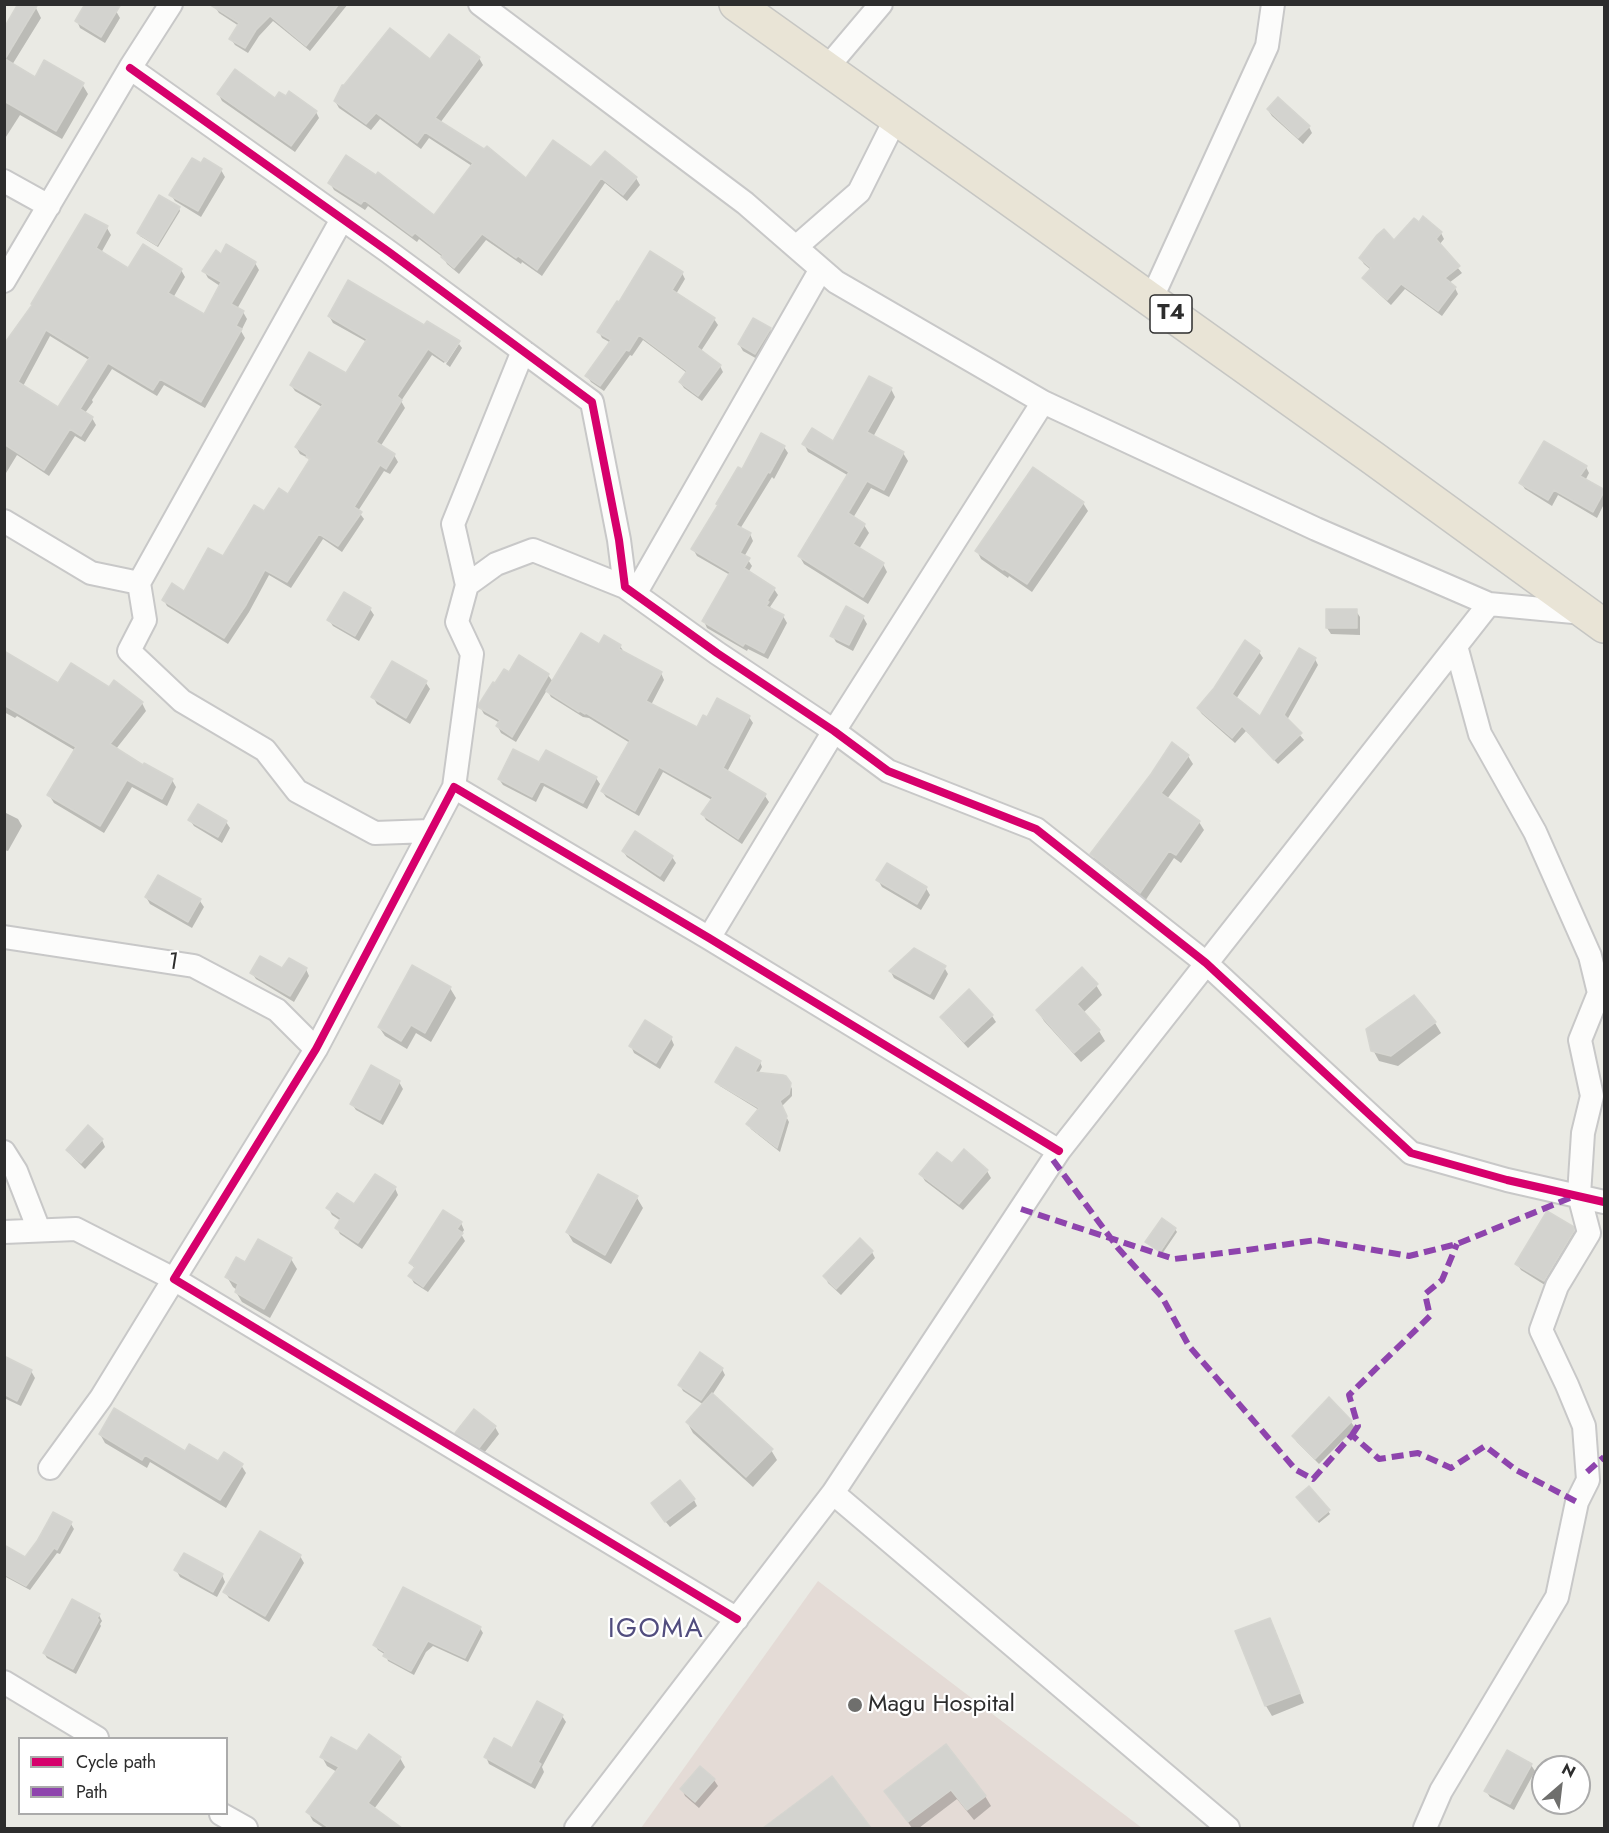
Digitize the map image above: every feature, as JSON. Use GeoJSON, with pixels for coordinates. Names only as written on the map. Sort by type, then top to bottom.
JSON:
{"type":"FeatureCollection","features":[{"type":"Feature","properties":{"kind":"highway","name":"T4"},"geometry":{"type":"LineString","coordinates":[[736,4],[1596,620]]}},
{"type":"Feature","properties":{"kind":"street"},"geometry":{"type":"LineString","coordinates":[[4,281],[130,68],[171,4]]}},
{"type":"Feature","properties":{"kind":"street"},"geometry":{"type":"LineString","coordinates":[[480,4],[745,203],[836,282],[1043,402],[1316,529],[1489,604],[1596,620]]}},
{"type":"Feature","properties":{"kind":"street"},"geometry":{"type":"LineString","coordinates":[[826,69],[881,4]]}},
{"type":"Feature","properties":{"kind":"street"},"geometry":{"type":"LineString","coordinates":[[1151,300],[1267,46],[1273,4]]}},
{"type":"Feature","properties":{"kind":"street"},"geometry":{"type":"LineString","coordinates":[[130,68],[342,219],[592,402],[630,591]]}},
{"type":"Feature","properties":{"kind":"street"},"geometry":{"type":"LineString","coordinates":[[796,248],[859,192],[896,118]]}},
{"type":"Feature","properties":{"kind":"street"},"geometry":{"type":"LineString","coordinates":[[4,181],[49,206]]}},
{"type":"Feature","properties":{"kind":"street"},"geometry":{"type":"LineString","coordinates":[[342,219],[138,583],[145,620],[129,651],[182,701],[265,750],[297,791],[375,833],[430,831]]}},
{"type":"Feature","properties":{"kind":"street"},"geometry":{"type":"LineString","coordinates":[[630,591],[821,269]]}},
{"type":"Feature","properties":{"kind":"street"},"geometry":{"type":"LineString","coordinates":[[50,1468],[100,1398],[316,1049],[454,787],[472,654],[457,622],[467,585],[453,524],[523,351]]}},
{"type":"Feature","properties":{"kind":"street"},"geometry":{"type":"LineString","coordinates":[[709,938],[834,731],[1043,402]]}},
{"type":"Feature","properties":{"kind":"street"},"geometry":{"type":"LineString","coordinates":[[4,521],[91,573],[138,583]]}},
{"type":"Feature","properties":{"kind":"street"},"geometry":{"type":"LineString","coordinates":[[467,585],[496,564],[533,550],[630,591],[717,653],[834,731],[888,771],[1036,829],[1206,963],[1411,1153],[1507,1180],[1605,1202]]}},
{"type":"Feature","properties":{"kind":"street"},"geometry":{"type":"LineString","coordinates":[[576,1828],[833,1493],[1059,1151],[1489,604]]}},
{"type":"Feature","properties":{"kind":"street"},"geometry":{"type":"LineString","coordinates":[[1425,1828],[1441,1791],[1557,1597],[1577,1502],[1588,1480],[1584,1426],[1541,1330],[1557,1286],[1589,1233],[1579,1195],[1583,1133],[1592,1096],[1580,1040],[1602,1003],[1590,956],[1535,832],[1480,734],[1455,646]]}},
{"type":"Feature","properties":{"kind":"street"},"geometry":{"type":"LineString","coordinates":[[454,787],[709,938],[1059,1151]]}},
{"type":"Feature","properties":{"kind":"street","name":"1"},"geometry":{"type":"LineString","coordinates":[[4,937],[194,966],[277,1010],[316,1049]]}},
{"type":"Feature","properties":{"kind":"street"},"geometry":{"type":"LineString","coordinates":[[4,1152],[16,1172],[39,1230]]}},
{"type":"Feature","properties":{"kind":"street"},"geometry":{"type":"LineString","coordinates":[[4,1232],[76,1229],[174,1280],[737,1619]]}},
{"type":"Feature","properties":{"kind":"street"},"geometry":{"type":"LineString","coordinates":[[833,1493],[1228,1828]]}},
{"type":"Feature","properties":{"kind":"street"},"geometry":{"type":"LineString","coordinates":[[4,1682],[95,1737]]}},
{"type":"Feature","properties":{"kind":"street"},"geometry":{"type":"LineString","coordinates":[[223,1815],[246,1828]]}},
{"type":"Feature","properties":{"kind":"shaded area","name":"Magu Hospital"},"geometry":{"type":"Polygon","coordinates":[[[818,1581],[1142,1828],[641,1828],[818,1581]]]}},
{"type":"Feature","properties":{"kind":"building"},"geometry":{"type":"Polygon","coordinates":[[[18,4],[38,4],[5,59],[35,77],[44,60],[84,83],[56,131],[4,101],[4,28],[18,4]]]}},
{"type":"Feature","properties":{"kind":"building"},"geometry":{"type":"Polygon","coordinates":[[[85,4],[121,4],[101,37],[75,21],[85,4]]]}},
{"type":"Feature","properties":{"kind":"building"},"geometry":{"type":"Polygon","coordinates":[[[209,4],[339,4],[306,46],[270,16],[256,30],[245,48],[229,39],[239,23],[209,4]]]}},
{"type":"Feature","properties":{"kind":"building"},"geometry":{"type":"Polygon","coordinates":[[[390,28],[430,59],[449,34],[480,57],[435,118],[484,149],[487,146],[526,178],[553,140],[591,167],[605,151],[637,177],[623,195],[601,178],[537,270],[482,234],[454,268],[441,257],[443,255],[415,233],[412,236],[364,200],[361,204],[328,183],[346,155],[376,175],[378,172],[434,215],[473,163],[425,132],[417,143],[376,113],[366,124],[334,101],[342,85],[390,28]]]}},
{"type":"Feature","properties":{"kind":"building"},"geometry":{"type":"Polygon","coordinates":[[[235,69],[275,98],[279,92],[286,96],[289,91],[317,111],[291,146],[217,94],[235,69]]]}},
{"type":"Feature","properties":{"kind":"building"},"geometry":{"type":"Polygon","coordinates":[[[1278,97],[1310,126],[1298,138],[1267,109],[1278,97]]]}},
{"type":"Feature","properties":{"kind":"building"},"geometry":{"type":"Polygon","coordinates":[[[192,158],[201,163],[204,158],[222,169],[198,211],[169,195],[192,158]]]}},
{"type":"Feature","properties":{"kind":"building"},"geometry":{"type":"Polygon","coordinates":[[[159,195],[180,207],[157,245],[137,233],[159,195]]]}},
{"type":"Feature","properties":{"kind":"building"},"geometry":{"type":"Polygon","coordinates":[[[85,214],[108,226],[96,248],[128,268],[143,244],[182,269],[168,293],[204,314],[221,282],[202,271],[216,250],[221,254],[226,244],[256,262],[231,304],[244,311],[236,326],[242,329],[201,402],[160,379],[153,390],[108,363],[80,409],[93,417],[81,436],[70,429],[44,470],[4,444],[4,344],[85,214]],[[46,330],[18,382],[58,407],[90,357],[46,330]]]}},
{"type":"Feature","properties":{"kind":"building"},"geometry":{"type":"Polygon","coordinates":[[[1423,216],[1442,232],[1436,239],[1460,266],[1445,278],[1456,287],[1438,311],[1401,284],[1387,300],[1362,278],[1371,268],[1359,258],[1377,235],[1384,229],[1394,240],[1414,218],[1419,222],[1423,216]]]}},
{"type":"Feature","properties":{"kind":"building"},"geometry":{"type":"Polygon","coordinates":[[[650,251],[683,272],[672,290],[715,318],[697,347],[721,365],[698,396],[679,382],[687,371],[639,335],[600,386],[585,376],[611,340],[597,332],[617,301],[619,302],[650,251]]]}},
{"type":"Feature","properties":{"kind":"building"},"geometry":{"type":"Polygon","coordinates":[[[348,280],[424,325],[427,321],[460,341],[446,362],[428,349],[397,396],[402,400],[376,442],[395,454],[386,469],[380,465],[354,507],[362,512],[338,546],[319,534],[287,582],[265,570],[246,605],[224,638],[162,600],[172,583],[184,591],[208,548],[223,556],[254,505],[264,511],[279,488],[288,494],[310,459],[295,447],[323,404],[290,385],[309,352],[346,373],[367,339],[328,316],[348,280]]]}},
{"type":"Feature","properties":{"kind":"building"},"geometry":{"type":"Polygon","coordinates":[[[753,318],[771,328],[755,354],[738,344],[753,318]]]}},
{"type":"Feature","properties":{"kind":"building"},"geometry":{"type":"Polygon","coordinates":[[[869,376],[892,388],[867,432],[904,452],[884,490],[867,481],[848,513],[865,524],[853,544],[884,563],[863,597],[798,556],[849,472],[802,444],[812,428],[833,441],[869,376]]]}},
{"type":"Feature","properties":{"kind":"building"},"geometry":{"type":"Polygon","coordinates":[[[761,433],[785,446],[736,525],[751,533],[740,553],[750,558],[744,568],[775,588],[766,606],[784,615],[764,653],[745,643],[743,646],[702,621],[730,572],[691,549],[738,467],[742,469],[761,433]]]}},
{"type":"Feature","properties":{"kind":"building"},"geometry":{"type":"Polygon","coordinates":[[[1544,441],[1587,466],[1580,476],[1605,490],[1593,512],[1554,490],[1548,500],[1519,483],[1544,441]]]}},
{"type":"Feature","properties":{"kind":"building"},"geometry":{"type":"Polygon","coordinates":[[[1033,467],[1084,502],[1027,584],[975,551],[1033,467]]]}},
{"type":"Feature","properties":{"kind":"building"},"geometry":{"type":"Polygon","coordinates":[[[344,592],[371,608],[355,636],[327,620],[344,592]]]}},
{"type":"Feature","properties":{"kind":"building"},"geometry":{"type":"Polygon","coordinates":[[[846,606],[864,616],[849,645],[830,636],[846,606]]]}},
{"type":"Feature","properties":{"kind":"building"},"geometry":{"type":"Polygon","coordinates":[[[1326,609],[1357,609],[1357,628],[1326,628],[1326,609]]]}},
{"type":"Feature","properties":{"kind":"building"},"geometry":{"type":"Polygon","coordinates":[[[581,633],[599,644],[604,635],[621,645],[619,649],[662,672],[646,701],[697,727],[703,715],[707,717],[717,698],[750,716],[723,768],[766,794],[738,839],[701,814],[713,797],[659,767],[635,811],[601,791],[630,740],[546,691],[581,633]]]}},
{"type":"Feature","properties":{"kind":"building"},"geometry":{"type":"Polygon","coordinates":[[[1245,640],[1260,651],[1232,694],[1260,716],[1299,648],[1316,658],[1284,715],[1302,733],[1274,760],[1242,726],[1232,738],[1197,708],[1214,688],[1245,640]]]}},
{"type":"Feature","properties":{"kind":"building"},"geometry":{"type":"Polygon","coordinates":[[[4,651],[58,683],[71,663],[109,687],[114,680],[143,702],[110,744],[143,765],[144,763],[173,779],[162,799],[127,780],[100,826],[47,795],[76,747],[4,705],[4,651]]]}},
{"type":"Feature","properties":{"kind":"building"},"geometry":{"type":"Polygon","coordinates":[[[519,655],[549,674],[512,737],[496,726],[500,720],[478,707],[493,682],[495,683],[504,669],[509,672],[519,655]]]}},
{"type":"Feature","properties":{"kind":"building"},"geometry":{"type":"Polygon","coordinates":[[[392,661],[427,681],[406,718],[371,697],[392,661]]]}},
{"type":"Feature","properties":{"kind":"building"},"geometry":{"type":"Polygon","coordinates":[[[1172,742],[1189,755],[1161,793],[1200,821],[1176,855],[1169,851],[1140,893],[1090,854],[1151,774],[1172,742]]]}},
{"type":"Feature","properties":{"kind":"building"},"geometry":{"type":"Polygon","coordinates":[[[513,749],[539,762],[546,750],[597,777],[583,803],[541,781],[532,797],[498,779],[513,749]]]}},
{"type":"Feature","properties":{"kind":"building"},"geometry":{"type":"Polygon","coordinates":[[[198,804],[227,821],[218,837],[188,820],[198,804]]]}},
{"type":"Feature","properties":{"kind":"building"},"geometry":{"type":"Polygon","coordinates":[[[635,831],[673,856],[660,876],[622,851],[635,831]]]}},
{"type":"Feature","properties":{"kind":"building"},"geometry":{"type":"Polygon","coordinates":[[[887,863],[927,887],[917,904],[876,880],[887,863]]]}},
{"type":"Feature","properties":{"kind":"building"},"geometry":{"type":"Polygon","coordinates":[[[158,875],[201,899],[188,922],[145,897],[158,875]]]}},
{"type":"Feature","properties":{"kind":"building"},"geometry":{"type":"Polygon","coordinates":[[[914,948],[946,966],[930,994],[889,971],[914,948]]]}},
{"type":"Feature","properties":{"kind":"building"},"geometry":{"type":"Polygon","coordinates":[[[260,956],[282,968],[289,958],[307,968],[290,996],[250,973],[260,956]]]}},
{"type":"Feature","properties":{"kind":"building"},"geometry":{"type":"Polygon","coordinates":[[[412,965],[451,987],[425,1033],[411,1025],[401,1041],[378,1027],[412,965]]]}},
{"type":"Feature","properties":{"kind":"building"},"geometry":{"type":"Polygon","coordinates":[[[1082,967],[1098,984],[1077,1004],[1100,1030],[1074,1053],[1036,1010],[1082,967]]]}},
{"type":"Feature","properties":{"kind":"building"},"geometry":{"type":"Polygon","coordinates":[[[969,989],[993,1015],[964,1042],[940,1017],[969,989]]]}},
{"type":"Feature","properties":{"kind":"building"},"geometry":{"type":"Polygon","coordinates":[[[1414,995],[1436,1022],[1391,1056],[1371,1051],[1366,1029],[1414,995]]]}},
{"type":"Feature","properties":{"kind":"building"},"geometry":{"type":"Polygon","coordinates":[[[645,1020],[672,1037],[656,1063],[629,1046],[645,1020]]]}},
{"type":"Feature","properties":{"kind":"building"},"geometry":{"type":"Polygon","coordinates":[[[736,1047],[761,1061],[755,1072],[783,1075],[791,1083],[789,1094],[780,1101],[787,1116],[777,1148],[746,1124],[759,1108],[715,1082],[736,1047]]]}},
{"type":"Feature","properties":{"kind":"building"},"geometry":{"type":"Polygon","coordinates":[[[371,1065],[400,1081],[380,1120],[350,1104],[371,1065]]]}},
{"type":"Feature","properties":{"kind":"building"},"geometry":{"type":"Polygon","coordinates":[[[88,1125],[103,1139],[81,1163],[66,1150],[88,1125]]]}},
{"type":"Feature","properties":{"kind":"building"},"geometry":{"type":"Polygon","coordinates":[[[964,1149],[988,1170],[959,1204],[919,1174],[937,1152],[952,1163],[964,1149]]]}},
{"type":"Feature","properties":{"kind":"building"},"geometry":{"type":"Polygon","coordinates":[[[375,1174],[396,1187],[358,1243],[335,1228],[341,1218],[326,1208],[337,1193],[354,1204],[375,1174]]]}},
{"type":"Feature","properties":{"kind":"building"},"geometry":{"type":"Polygon","coordinates":[[[598,1174],[638,1196],[605,1255],[566,1232],[598,1174]]]}},
{"type":"Feature","properties":{"kind":"building"},"geometry":{"type":"Polygon","coordinates":[[[443,1210],[462,1222],[457,1229],[463,1233],[423,1287],[408,1276],[415,1267],[409,1263],[443,1210]]]}},
{"type":"Feature","properties":{"kind":"building"},"geometry":{"type":"Polygon","coordinates":[[[1547,1211],[1574,1227],[1574,1231],[1544,1281],[1515,1264],[1547,1211]]]}},
{"type":"Feature","properties":{"kind":"building"},"geometry":{"type":"Polygon","coordinates":[[[1162,1218],[1176,1228],[1160,1252],[1145,1242],[1162,1218]]]}},
{"type":"Feature","properties":{"kind":"building"},"geometry":{"type":"Polygon","coordinates":[[[860,1238],[873,1251],[836,1289],[823,1276],[860,1238]]]}},
{"type":"Feature","properties":{"kind":"building"},"geometry":{"type":"Polygon","coordinates":[[[258,1239],[292,1258],[264,1309],[235,1292],[238,1284],[225,1277],[236,1257],[245,1262],[258,1239]]]}},
{"type":"Feature","properties":{"kind":"building"},"geometry":{"type":"Polygon","coordinates":[[[700,1352],[723,1368],[701,1400],[678,1385],[700,1352]]]}},
{"type":"Feature","properties":{"kind":"building"},"geometry":{"type":"Polygon","coordinates":[[[4,1356],[32,1370],[17,1401],[4,1394],[4,1356]]]}},
{"type":"Feature","properties":{"kind":"building"},"geometry":{"type":"Polygon","coordinates":[[[712,1393],[773,1449],[746,1477],[686,1422],[712,1393]]]}},
{"type":"Feature","properties":{"kind":"building"},"geometry":{"type":"Polygon","coordinates":[[[1329,1397],[1352,1421],[1315,1459],[1292,1436],[1329,1397]]]}},
{"type":"Feature","properties":{"kind":"building"},"geometry":{"type":"Polygon","coordinates":[[[114,1408],[185,1451],[189,1444],[218,1461],[224,1452],[243,1464],[220,1500],[145,1455],[142,1460],[99,1434],[114,1408]]]}},
{"type":"Feature","properties":{"kind":"building"},"geometry":{"type":"Polygon","coordinates":[[[474,1409],[496,1426],[479,1448],[455,1433],[474,1409]]]}},
{"type":"Feature","properties":{"kind":"building"},"geometry":{"type":"Polygon","coordinates":[[[680,1480],[695,1499],[665,1522],[651,1503],[680,1480]]]}},
{"type":"Feature","properties":{"kind":"building"},"geometry":{"type":"Polygon","coordinates":[[[1309,1486],[1330,1510],[1317,1521],[1296,1497],[1309,1486]]]}},
{"type":"Feature","properties":{"kind":"building"},"geometry":{"type":"Polygon","coordinates":[[[53,1512],[72,1522],[57,1550],[54,1548],[26,1586],[4,1574],[4,1545],[25,1557],[53,1512]]]}},
{"type":"Feature","properties":{"kind":"building"},"geometry":{"type":"Polygon","coordinates":[[[260,1531],[301,1555],[265,1616],[223,1592],[260,1531]]]}},
{"type":"Feature","properties":{"kind":"building"},"geometry":{"type":"Polygon","coordinates":[[[184,1553],[223,1574],[213,1592],[174,1570],[184,1553]]]}},
{"type":"Feature","properties":{"kind":"building"},"geometry":{"type":"Polygon","coordinates":[[[403,1587],[481,1627],[465,1658],[428,1641],[411,1671],[383,1656],[385,1652],[373,1645],[403,1587]]]}},
{"type":"Feature","properties":{"kind":"building"},"geometry":{"type":"Polygon","coordinates":[[[72,1599],[100,1614],[73,1669],[43,1653],[72,1599]]]}},
{"type":"Feature","properties":{"kind":"building"},"geometry":{"type":"Polygon","coordinates":[[[1270,1618],[1300,1693],[1265,1706],[1235,1631],[1270,1618]]]}},
{"type":"Feature","properties":{"kind":"building"},"geometry":{"type":"Polygon","coordinates":[[[537,1701],[563,1715],[538,1762],[541,1764],[531,1783],[484,1757],[494,1738],[512,1748],[537,1701]]]}},
{"type":"Feature","properties":{"kind":"building"},"geometry":{"type":"Polygon","coordinates":[[[369,1734],[401,1757],[368,1803],[402,1828],[329,1828],[306,1812],[339,1767],[320,1757],[331,1737],[357,1751],[369,1734]]]}},
{"type":"Feature","properties":{"kind":"building"},"geometry":{"type":"Polygon","coordinates":[[[946,1744],[986,1796],[967,1810],[951,1790],[908,1822],[884,1791],[946,1744]]]}},
{"type":"Feature","properties":{"kind":"building"},"geometry":{"type":"Polygon","coordinates":[[[1507,1750],[1531,1763],[1510,1804],[1484,1791],[1507,1750]]]}},
{"type":"Feature","properties":{"kind":"building"},"geometry":{"type":"Polygon","coordinates":[[[700,1766],[715,1779],[695,1802],[680,1789],[700,1766]]]}},
{"type":"Feature","properties":{"kind":"building"},"geometry":{"type":"Polygon","coordinates":[[[832,1776],[871,1828],[763,1828],[819,1786],[832,1776]]]}},
{"type":"Feature","properties":{"kind":"marked path"},"geometry":{"type":"LineString","coordinates":[[1053,1160],[1118,1248],[1162,1297],[1189,1346],[1296,1470],[1313,1479],[1352,1435],[1379,1459],[1418,1453],[1451,1468],[1485,1446],[1516,1470],[1577,1502]]}},
{"type":"Feature","properties":{"kind":"marked path"},"geometry":{"type":"LineString","coordinates":[[1021,1209],[1174,1259],[1316,1240],[1409,1256],[1457,1244],[1575,1196]]}},
{"type":"Feature","properties":{"kind":"marked path"},"geometry":{"type":"LineString","coordinates":[[1352,1435],[1358,1426],[1349,1395],[1430,1316],[1425,1294],[1442,1280],[1457,1244]]}},
{"type":"Feature","properties":{"kind":"marked path"},"geometry":{"type":"LineString","coordinates":[[1587,1472],[1604,1457]]}},
{"type":"Feature","properties":{"kind":"cycle path"},"geometry":{"type":"LineString","coordinates":[[130,68],[389,252],[592,402],[619,540],[625,587],[717,653],[834,731],[888,771],[1036,829],[1206,963],[1411,1153],[1507,1180],[1604,1202]]}},
{"type":"Feature","properties":{"kind":"cycle path"},"geometry":{"type":"LineString","coordinates":[[737,1619],[174,1279],[316,1049],[454,787],[709,938],[1059,1151]]}},
{"type":"Feature","properties":{"kind":"place","name":"Magu Hospital"},"geometry":{"type":"Point","coordinates":[855,1705]}},
{"type":"Feature","properties":{"kind":"district","name":"IGOMA"},"geometry":{"type":"Point","coordinates":[656,1630]}}]}
